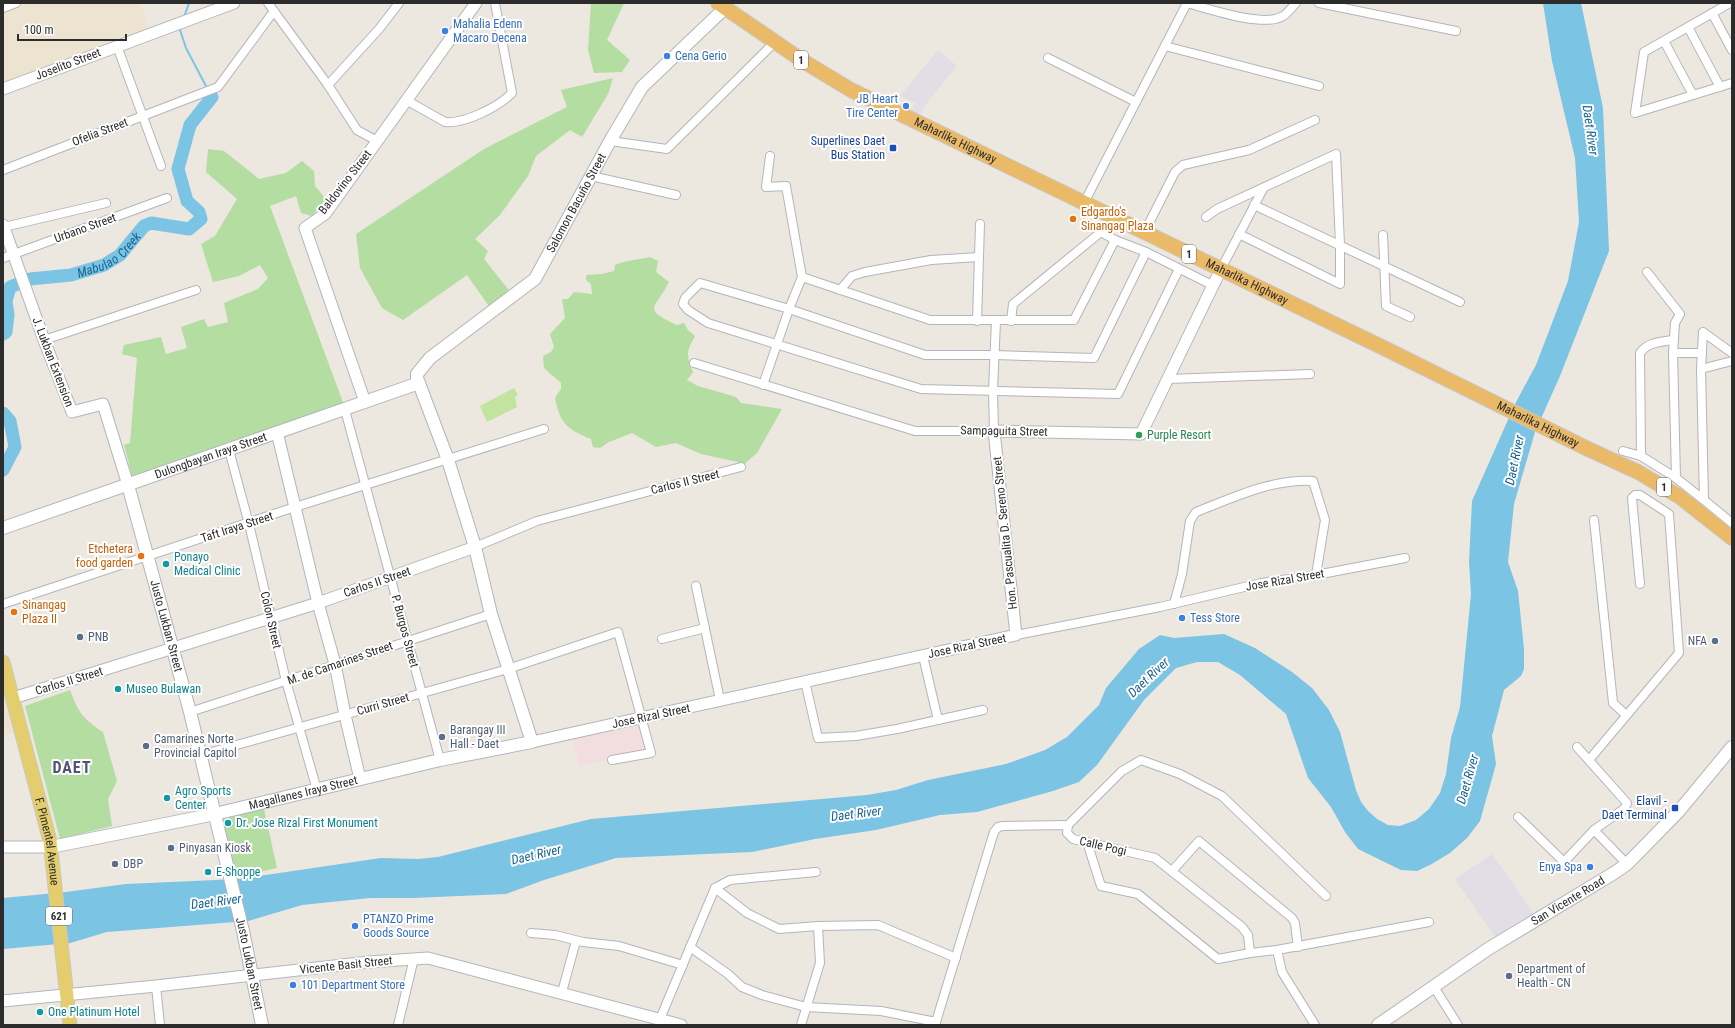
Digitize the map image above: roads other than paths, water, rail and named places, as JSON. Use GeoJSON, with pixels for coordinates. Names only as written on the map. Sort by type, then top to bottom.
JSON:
{"type":"FeatureCollection","features":[{"type":"Feature","properties":{"kind":"highway","name":"Maharlika Highway"},"geometry":{"type":"LineString","coordinates":[[724,5],[775,42],[851,90],[1631,469],[1669,489],[1701,512],[1732,538]]}},
{"type":"Feature","properties":{"kind":"main road","name":"Salomon Bacuño Street"},"geometry":{"type":"LineString","coordinates":[[420,384],[417,374],[430,358],[535,279],[610,141],[642,88],[724,5]]}},
{"type":"Feature","properties":{"kind":"main road","name":"Dulongbayan Iraya Street"},"geometry":{"type":"LineString","coordinates":[[3,528],[277,432],[420,384]]}},
{"type":"Feature","properties":{"kind":"main road"},"geometry":{"type":"LineString","coordinates":[[420,384],[448,460],[475,547],[491,614],[532,742]]}},
{"type":"Feature","properties":{"kind":"main road","name":"Justo Lukban Street"},"geometry":{"type":"LineString","coordinates":[[128,485],[174,648],[201,755],[243,931],[262,1025]]}},
{"type":"Feature","properties":{"kind":"main road","name":"F. Pimentel Avenue"},"geometry":{"type":"LineString","coordinates":[[3,662],[51,847],[70,1025]]}},
{"type":"Feature","properties":{"kind":"main road","name":"Magallanes Iraya Street"},"geometry":{"type":"LineString","coordinates":[[51,847],[215,814],[440,760],[532,742]]}},
{"type":"Feature","properties":{"kind":"main road","name":"San Vicente Road"},"geometry":{"type":"LineString","coordinates":[[1378,1025],[1488,949],[1614,874],[1627,864],[1678,811],[1732,747]]}},
{"type":"Feature","properties":{"kind":"street"},"geometry":{"type":"LineString","coordinates":[[3,8],[16,3]]}},
{"type":"Feature","properties":{"kind":"street","name":"Joselito Street"},"geometry":{"type":"LineString","coordinates":[[3,89],[234,3]]}},
{"type":"Feature","properties":{"kind":"street"},"geometry":{"type":"LineString","coordinates":[[268,3],[328,85],[357,130],[377,141]]}},
{"type":"Feature","properties":{"kind":"street"},"geometry":{"type":"LineString","coordinates":[[328,85],[379,28],[399,3]]}},
{"type":"Feature","properties":{"kind":"street","name":"Baldovino Street"},"geometry":{"type":"LineString","coordinates":[[365,402],[305,228],[325,214],[476,3]]}},
{"type":"Feature","properties":{"kind":"street"},"geometry":{"type":"LineString","coordinates":[[406,100],[445,122],[452,122],[469,118],[485,111],[507,98],[512,93],[495,3]]}},
{"type":"Feature","properties":{"kind":"street"},"geometry":{"type":"LineString","coordinates":[[1084,203],[1187,3],[1242,17],[1270,21],[1283,16],[1296,3]]}},
{"type":"Feature","properties":{"kind":"street"},"geometry":{"type":"LineString","coordinates":[[1319,3],[1456,31]]}},
{"type":"Feature","properties":{"kind":"street"},"geometry":{"type":"LineString","coordinates":[[1730,3],[1644,52],[1635,113],[1732,83]]}},
{"type":"Feature","properties":{"kind":"street","name":"Ofelia Street"},"geometry":{"type":"LineString","coordinates":[[3,170],[218,87],[274,11]]}},
{"type":"Feature","properties":{"kind":"street"},"geometry":{"type":"LineString","coordinates":[[1712,13],[1732,50]]}},
{"type":"Feature","properties":{"kind":"street"},"geometry":{"type":"LineString","coordinates":[[1688,27],[1720,87]]}},
{"type":"Feature","properties":{"kind":"street"},"geometry":{"type":"LineString","coordinates":[[1664,41],[1694,95]]}},
{"type":"Feature","properties":{"kind":"street"},"geometry":{"type":"LineString","coordinates":[[610,141],[667,149],[775,42]]}},
{"type":"Feature","properties":{"kind":"street"},"geometry":{"type":"LineString","coordinates":[[116,46],[161,166]]}},
{"type":"Feature","properties":{"kind":"street"},"geometry":{"type":"LineString","coordinates":[[1165,46],[1319,86]]}},
{"type":"Feature","properties":{"kind":"street"},"geometry":{"type":"LineString","coordinates":[[1048,58],[1136,102]]}},
{"type":"Feature","properties":{"kind":"street"},"geometry":{"type":"LineString","coordinates":[[1144,233],[1175,172],[1183,165],[1249,150],[1315,120]]}},
{"type":"Feature","properties":{"kind":"street"},"geometry":{"type":"LineString","coordinates":[[1206,217],[1217,209],[1336,154],[1340,284],[1239,234]]}},
{"type":"Feature","properties":{"kind":"street"},"geometry":{"type":"LineString","coordinates":[[763,384],[789,309],[802,277],[786,186],[766,187],[770,156]]}},
{"type":"Feature","properties":{"kind":"street"},"geometry":{"type":"LineString","coordinates":[[591,176],[676,195]]}},
{"type":"Feature","properties":{"kind":"street"},"geometry":{"type":"LineString","coordinates":[[1221,270],[1263,189]]}},
{"type":"Feature","properties":{"kind":"street","name":"Urbano Street"},"geometry":{"type":"LineString","coordinates":[[3,258],[168,198]]}},
{"type":"Feature","properties":{"kind":"street"},"geometry":{"type":"LineString","coordinates":[[4,226],[106,203]]}},
{"type":"Feature","properties":{"kind":"street"},"geometry":{"type":"LineString","coordinates":[[1254,204],[1460,302]]}},
{"type":"Feature","properties":{"kind":"street"},"geometry":{"type":"LineString","coordinates":[[977,321],[980,224]]}},
{"type":"Feature","properties":{"kind":"street","name":"J. Lukban Extension"},"geometry":{"type":"LineString","coordinates":[[4,226],[44,340],[72,412],[103,404],[128,485]]}},
{"type":"Feature","properties":{"kind":"street"},"geometry":{"type":"LineString","coordinates":[[1011,321],[1013,304],[1101,232],[1115,240],[1146,252],[1214,286]]}},
{"type":"Feature","properties":{"kind":"street"},"geometry":{"type":"LineString","coordinates":[[1383,235],[1386,267],[1386,306],[1410,317]]}},
{"type":"Feature","properties":{"kind":"street"},"geometry":{"type":"LineString","coordinates":[[802,277],[930,320],[1074,320],[1115,240]]}},
{"type":"Feature","properties":{"kind":"street"},"geometry":{"type":"LineString","coordinates":[[1146,252],[1094,358],[995,355],[925,355],[789,309],[700,283],[685,298],[683,304],[688,310],[708,322],[921,389],[1118,394],[1179,269]]}},
{"type":"Feature","properties":{"kind":"street"},"geometry":{"type":"LineString","coordinates":[[840,290],[852,276],[865,272],[931,260],[979,256]]}},
{"type":"Feature","properties":{"kind":"street","name":"Sampaguita Street"},"geometry":{"type":"LineString","coordinates":[[694,363],[915,431],[1141,434],[1221,270]]}},
{"type":"Feature","properties":{"kind":"street"},"geometry":{"type":"LineString","coordinates":[[1646,272],[1680,314],[1675,323],[1673,340],[1676,478]]}},
{"type":"Feature","properties":{"kind":"street"},"geometry":{"type":"LineString","coordinates":[[44,340],[196,290]]}},
{"type":"Feature","properties":{"kind":"street"},"geometry":{"type":"LineString","coordinates":[[994,431],[993,390],[996,321]]}},
{"type":"Feature","properties":{"kind":"street"},"geometry":{"type":"LineString","coordinates":[[1704,500],[1701,369],[1703,332],[1732,353]]}},
{"type":"Feature","properties":{"kind":"street"},"geometry":{"type":"LineString","coordinates":[[1641,456],[1640,353],[1644,347],[1653,343],[1673,340]]}},
{"type":"Feature","properties":{"kind":"street"},"geometry":{"type":"LineString","coordinates":[[1673,353],[1702,353]]}},
{"type":"Feature","properties":{"kind":"street"},"geometry":{"type":"LineString","coordinates":[[1701,369],[1732,361]]}},
{"type":"Feature","properties":{"kind":"street"},"geometry":{"type":"LineString","coordinates":[[1168,378],[1310,374]]}},
{"type":"Feature","properties":{"kind":"street","name":"P. Burgos Street"},"geometry":{"type":"LineString","coordinates":[[345,410],[440,760]]}},
{"type":"Feature","properties":{"kind":"street","name":"Taft Iraya Street"},"geometry":{"type":"LineString","coordinates":[[3,604],[249,524],[295,507],[544,430]]}},
{"type":"Feature","properties":{"kind":"street","name":"Hon. Pascualita D. Sereno Street"},"geometry":{"type":"LineString","coordinates":[[994,431],[1016,635]]}},
{"type":"Feature","properties":{"kind":"street"},"geometry":{"type":"LineString","coordinates":[[277,432],[318,603],[335,664],[360,779]]}},
{"type":"Feature","properties":{"kind":"street","name":"Colon Street"},"geometry":{"type":"LineString","coordinates":[[228,450],[249,524],[286,681],[317,790]]}},
{"type":"Feature","properties":{"kind":"street"},"geometry":{"type":"LineString","coordinates":[[1623,451],[1641,456],[1676,478],[1732,523]]}},
{"type":"Feature","properties":{"kind":"street","name":"Carlos II Street"},"geometry":{"type":"LineString","coordinates":[[13,698],[318,603],[475,547],[537,521],[741,467]]}},
{"type":"Feature","properties":{"kind":"street"},"geometry":{"type":"LineString","coordinates":[[1174,604],[1182,574],[1190,521],[1196,512],[1271,484],[1294,480],[1313,481],[1325,520],[1316,575]]}},
{"type":"Feature","properties":{"kind":"street"},"geometry":{"type":"LineString","coordinates":[[1589,760],[1679,653],[1669,514],[1640,495],[1635,495],[1632,498],[1640,584]]}},
{"type":"Feature","properties":{"kind":"street"},"geometry":{"type":"LineString","coordinates":[[1594,520],[1613,704],[1626,715]]}},
{"type":"Feature","properties":{"kind":"street","name":"Jose Rizal Street"},"geometry":{"type":"LineString","coordinates":[[532,742],[1016,635],[1174,604],[1261,583],[1316,575],[1405,558]]}},
{"type":"Feature","properties":{"kind":"street"},"geometry":{"type":"LineString","coordinates":[[696,586],[720,700]]}},
{"type":"Feature","properties":{"kind":"street","name":"M. de Camarines Street"},"geometry":{"type":"LineString","coordinates":[[190,712],[491,614]]}},
{"type":"Feature","properties":{"kind":"street"},"geometry":{"type":"LineString","coordinates":[[662,639],[705,628]]}},
{"type":"Feature","properties":{"kind":"street","name":"Curri Street"},"geometry":{"type":"LineString","coordinates":[[201,755],[508,669],[618,632],[642,718]]}},
{"type":"Feature","properties":{"kind":"street"},"geometry":{"type":"LineString","coordinates":[[923,656],[938,720]]}},
{"type":"Feature","properties":{"kind":"street"},"geometry":{"type":"LineString","coordinates":[[805,681],[818,738],[856,736],[982,710]]}},
{"type":"Feature","properties":{"kind":"street"},"geometry":{"type":"LineString","coordinates":[[612,760],[651,753],[642,718]]}},
{"type":"Feature","properties":{"kind":"street"},"geometry":{"type":"LineString","coordinates":[[1518,817],[1564,862],[1594,830],[1625,808],[1627,803],[1577,747]]}},
{"type":"Feature","properties":{"kind":"street"},"geometry":{"type":"LineString","coordinates":[[1068,825],[1122,771],[1141,760],[1180,774],[1222,796],[1326,896]]}},
{"type":"Feature","properties":{"kind":"street","name":"Calle Pogi"},"geometry":{"type":"LineString","coordinates":[[936,1024],[991,841],[998,827],[1068,825],[1066,831],[1068,836],[1073,839],[1155,858],[1242,927],[1248,935],[1250,953]]}},
{"type":"Feature","properties":{"kind":"street"},"geometry":{"type":"LineString","coordinates":[[1594,830],[1627,864]]}},
{"type":"Feature","properties":{"kind":"street"},"geometry":{"type":"LineString","coordinates":[[1172,870],[1198,841],[1292,918],[1296,923],[1298,947]]}},
{"type":"Feature","properties":{"kind":"street"},"geometry":{"type":"LineString","coordinates":[[1087,842],[1101,886],[1138,894],[1218,959],[1298,947],[1429,922]]}},
{"type":"Feature","properties":{"kind":"street"},"geometry":{"type":"LineString","coordinates":[[3,847],[51,847]]}},
{"type":"Feature","properties":{"kind":"street"},"geometry":{"type":"LineString","coordinates":[[670,1023],[683,965],[715,888],[730,880],[816,872]]}},
{"type":"Feature","properties":{"kind":"street"},"geometry":{"type":"LineString","coordinates":[[715,888],[747,912],[778,929],[818,926],[878,925],[956,958]]}},
{"type":"Feature","properties":{"kind":"street"},"geometry":{"type":"LineString","coordinates":[[801,1025],[820,963],[818,926]]}},
{"type":"Feature","properties":{"kind":"street"},"geometry":{"type":"LineString","coordinates":[[531,933],[555,935],[576,941],[618,946],[683,965]]}},
{"type":"Feature","properties":{"kind":"street"},"geometry":{"type":"LineString","coordinates":[[562,992],[576,941]]}},
{"type":"Feature","properties":{"kind":"street"},"geometry":{"type":"LineString","coordinates":[[690,947],[728,974],[742,987],[762,995],[806,1007],[881,1011],[936,1024]]}},
{"type":"Feature","properties":{"kind":"street"},"geometry":{"type":"LineString","coordinates":[[1277,950],[1282,972],[1315,1025]]}},
{"type":"Feature","properties":{"kind":"street"},"geometry":{"type":"LineString","coordinates":[[398,1025],[414,958]]}},
{"type":"Feature","properties":{"kind":"street","name":"Vicente Basit Street"},"geometry":{"type":"LineString","coordinates":[[3,1001],[414,958],[428,958],[562,992],[670,1023]]}},
{"type":"Feature","properties":{"kind":"street"},"geometry":{"type":"LineString","coordinates":[[156,986],[160,1025]]}},
{"type":"Feature","properties":{"kind":"street"},"geometry":{"type":"LineString","coordinates":[[1434,987],[1458,1025]]}},
{"type":"Feature","properties":{"kind":"water","name":"Daet River"},"geometry":{"type":"Polygon","coordinates":[[[1543,3],[1581,3],[1603,108],[1609,251],[1560,376],[1535,432],[1514,504],[1508,562],[1518,591],[1524,649],[1524,669],[1521,676],[1504,690],[1492,736],[1496,764],[1480,821],[1467,838],[1450,853],[1417,871],[1401,870],[1358,849],[1345,832],[1331,807],[1308,778],[1286,714],[1240,675],[1218,662],[1197,662],[1176,668],[1144,700],[1097,765],[1079,782],[1053,791],[977,812],[940,815],[876,830],[815,839],[752,852],[616,858],[544,880],[506,894],[413,898],[370,898],[302,905],[248,921],[107,932],[70,943],[3,949],[3,898],[126,884],[239,879],[381,858],[418,859],[438,857],[591,819],[867,795],[896,790],[928,780],[1006,764],[1045,750],[1067,737],[1099,705],[1106,688],[1139,649],[1160,635],[1174,638],[1224,634],[1255,648],[1292,672],[1312,688],[1329,710],[1340,732],[1356,790],[1361,802],[1368,811],[1377,819],[1388,825],[1400,826],[1416,820],[1429,809],[1440,793],[1446,774],[1451,738],[1460,707],[1471,594],[1469,562],[1472,501],[1515,404],[1536,365],[1568,281],[1579,222],[1575,158],[1552,61],[1543,3]]]}},
{"type":"Feature","properties":{"kind":"waterway","name":"Mabulao Creek"},"geometry":{"type":"LineString","coordinates":[[184,17],[189,3]]}},
{"type":"Feature","properties":{"kind":"waterway","name":"Mabulao Creek"},"geometry":{"type":"LineString","coordinates":[[181,27],[180,30],[186,48],[207,88]]}},
{"type":"Feature","properties":{"kind":"waterway","name":"Mabulao Creek"},"geometry":{"type":"LineString","coordinates":[[209,92],[212,97]]}},
{"type":"Feature","properties":{"kind":"waterway","name":"Mabulao Creek"},"geometry":{"type":"LineString","coordinates":[[3,334],[6,332],[8,315],[6,301],[10,287],[30,279],[71,275],[104,265],[120,255],[144,226],[151,223],[189,229],[201,219],[199,212],[187,201],[178,169],[190,125],[212,97]]}},
{"type":"Feature","properties":{"kind":"waterway","name":"Mabulao Creek"},"geometry":{"type":"LineString","coordinates":[[3,413],[10,421],[15,447],[3,470]]}},
{"type":"Feature","properties":{"kind":"place","name":"Mahalia Edenn Macaro Decena"},"geometry":{"type":"Point","coordinates":[445,31]}},
{"type":"Feature","properties":{"kind":"place","name":"Cena Gerio"},"geometry":{"type":"Point","coordinates":[667,56]}},
{"type":"Feature","properties":{"kind":"place","name":"JB Heart Tire Center"},"geometry":{"type":"Point","coordinates":[906,106]}},
{"type":"Feature","properties":{"kind":"place","name":"Superlines Daet Bus Station"},"geometry":{"type":"Point","coordinates":[893,148]}},
{"type":"Feature","properties":{"kind":"place","name":"Edgardo's Sinangag Plaza"},"geometry":{"type":"Point","coordinates":[1073,219]}},
{"type":"Feature","properties":{"kind":"place","name":"Purple Resort"},"geometry":{"type":"Point","coordinates":[1139,435]}},
{"type":"Feature","properties":{"kind":"place","name":"Etchetera food garden"},"geometry":{"type":"Point","coordinates":[141,556]}},
{"type":"Feature","properties":{"kind":"place","name":"Ponayo Medical Clinic"},"geometry":{"type":"Point","coordinates":[166,564]}},
{"type":"Feature","properties":{"kind":"place","name":"Sinangag Plaza II"},"geometry":{"type":"Point","coordinates":[14,612]}},
{"type":"Feature","properties":{"kind":"place","name":"Tess Store"},"geometry":{"type":"Point","coordinates":[1182,618]}},
{"type":"Feature","properties":{"kind":"place","name":"PNB"},"geometry":{"type":"Point","coordinates":[80,637]}},
{"type":"Feature","properties":{"kind":"place","name":"NFA"},"geometry":{"type":"Point","coordinates":[1715,641]}},
{"type":"Feature","properties":{"kind":"place","name":"Museo Bulawan"},"geometry":{"type":"Point","coordinates":[118,689]}},
{"type":"Feature","properties":{"kind":"place","name":"Barangay III Hall - Daet"},"geometry":{"type":"Point","coordinates":[442,737]}},
{"type":"Feature","properties":{"kind":"place","name":"Camarines Norte Provincial Capitol"},"geometry":{"type":"Point","coordinates":[146,746]}},
{"type":"Feature","properties":{"kind":"place","name":"Agro Sports Center"},"geometry":{"type":"Point","coordinates":[167,798]}},
{"type":"Feature","properties":{"kind":"place","name":"Elavil - Daet Terminal"},"geometry":{"type":"Point","coordinates":[1675,808]}},
{"type":"Feature","properties":{"kind":"place","name":"Dr. Jose Rizal First Monument"},"geometry":{"type":"Point","coordinates":[228,823]}},
{"type":"Feature","properties":{"kind":"place","name":"Pinyasan Kiosk"},"geometry":{"type":"Point","coordinates":[171,848]}},
{"type":"Feature","properties":{"kind":"place","name":"DBP"},"geometry":{"type":"Point","coordinates":[115,864]}},
{"type":"Feature","properties":{"kind":"place","name":"Enya Spa"},"geometry":{"type":"Point","coordinates":[1590,867]}},
{"type":"Feature","properties":{"kind":"place","name":"E-Shoppe"},"geometry":{"type":"Point","coordinates":[208,872]}},
{"type":"Feature","properties":{"kind":"place","name":"PTANZO Prime Goods Source"},"geometry":{"type":"Point","coordinates":[355,926]}},
{"type":"Feature","properties":{"kind":"place","name":"Department of Health - CN"},"geometry":{"type":"Point","coordinates":[1509,976]}},
{"type":"Feature","properties":{"kind":"place","name":"101 Department Store"},"geometry":{"type":"Point","coordinates":[293,985]}},
{"type":"Feature","properties":{"kind":"place","name":"One Platinum Hotel"},"geometry":{"type":"Point","coordinates":[40,1012]}},
{"type":"Feature","properties":{"kind":"district","name":"DAET"},"geometry":{"type":"Point","coordinates":[72,767]}}]}
